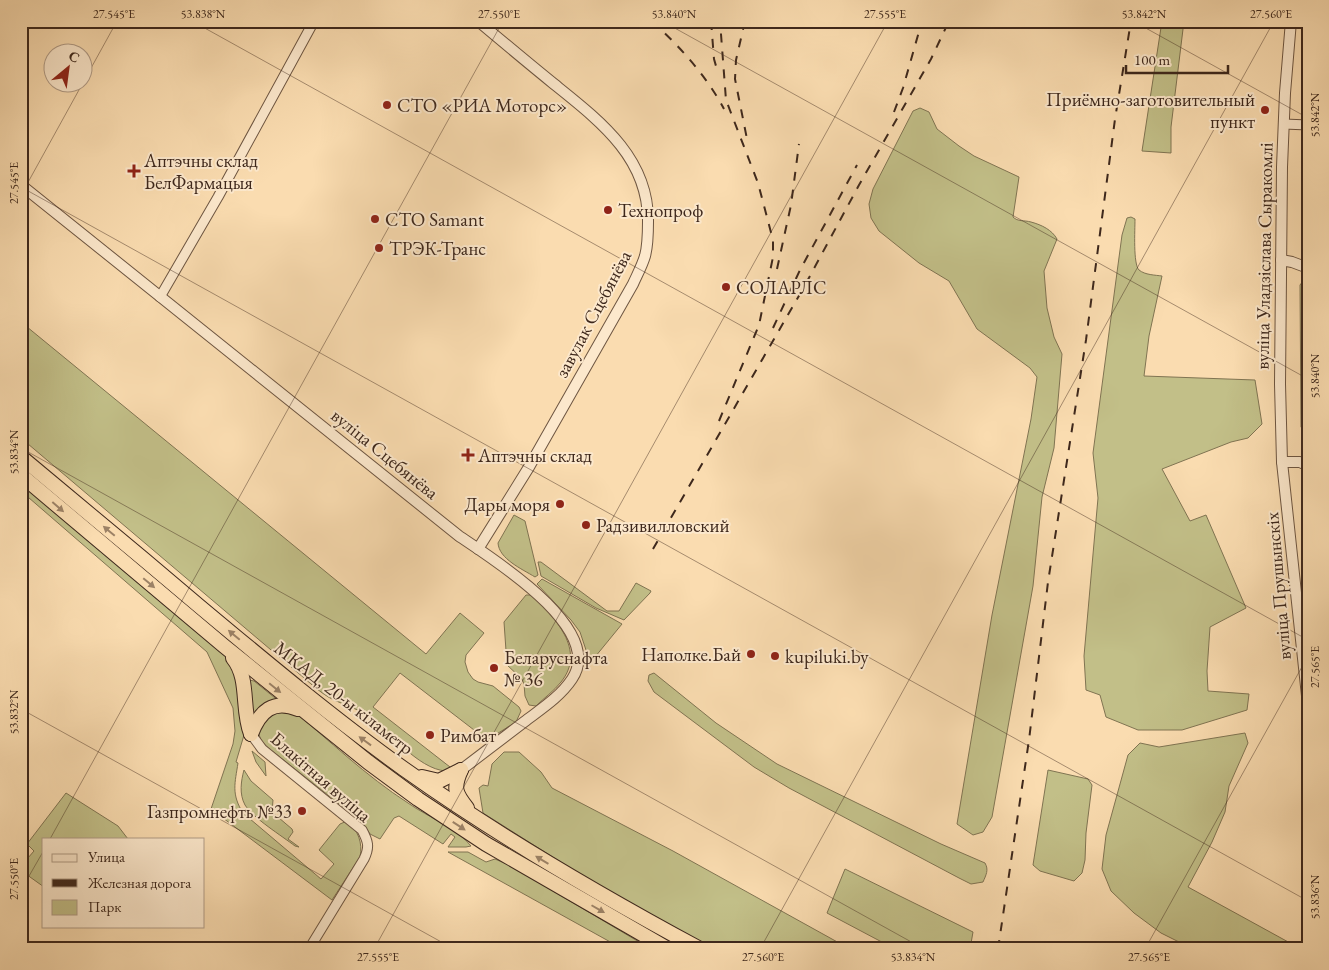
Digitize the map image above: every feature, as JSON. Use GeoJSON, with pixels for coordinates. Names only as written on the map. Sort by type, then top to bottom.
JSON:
{"type":"FeatureCollection","features":[{"type":"Feature","properties":{"kind":"highway","name":"МКАД, 20-ы кіламетр"},"geometry":{"type":"LineString","coordinates":[[21,457],[271,667],[353,732],[474,817],[584,885],[700,949]]}},
{"type":"Feature","properties":{"kind":"highway","name":"МКАД, 20-ы кіламетр"},"geometry":{"type":"LineString","coordinates":[[21,475],[224,646],[368,762],[441,814],[519,864],[665,947]]}},
{"type":"Feature","properties":{"kind":"highway"},"geometry":{"type":"LineString","coordinates":[[224,646],[239,666],[243,678],[247,724],[251,734]]}},
{"type":"Feature","properties":{"kind":"highway"},"geometry":{"type":"LineString","coordinates":[[251,734],[259,716],[269,709],[284,704],[305,711]]}},
{"type":"Feature","properties":{"kind":"highway"},"geometry":{"type":"LineString","coordinates":[[405,769],[426,780],[434,781],[444,779],[461,770]]}},
{"type":"Feature","properties":{"kind":"highway"},"geometry":{"type":"LineString","coordinates":[[461,770],[456,792],[474,817]]}},
{"type":"Feature","properties":{"kind":"street"},"geometry":{"type":"LineString","coordinates":[[160,296],[220,194],[314,21]]}},
{"type":"Feature","properties":{"kind":"street","name":"завулак Сцебянёва"},"geometry":{"type":"LineString","coordinates":[[478,21],[591,113],[624,147],[645,189],[648,210],[648,239],[645,255],[633,284],[529,467],[478,549]]}},
{"type":"Feature","properties":{"kind":"street","name":"вуліца Уладзіслава Сыракомлі"},"geometry":{"type":"LineString","coordinates":[[1282,462],[1280,384],[1281,260],[1284,124],[1291,21]]}},
{"type":"Feature","properties":{"kind":"street"},"geometry":{"type":"LineString","coordinates":[[1284,124],[1308,125]]}},
{"type":"Feature","properties":{"kind":"street","name":"вуліца Сцебянёва"},"geometry":{"type":"LineString","coordinates":[[21,185],[450,529],[527,584],[554,611],[574,639],[579,655],[578,666],[573,678],[552,701],[461,770]]}},
{"type":"Feature","properties":{"kind":"street"},"geometry":{"type":"LineString","coordinates":[[1281,260],[1308,268]]}},
{"type":"Feature","properties":{"kind":"street"},"geometry":{"type":"LineString","coordinates":[[1282,462],[1300,462],[1308,466]]}},
{"type":"Feature","properties":{"kind":"street","name":"вуліца Прушынскіх"},"geometry":{"type":"LineString","coordinates":[[1282,462],[1308,706]]}},
{"type":"Feature","properties":{"kind":"street","name":"Блакітная вуліца"},"geometry":{"type":"LineString","coordinates":[[251,734],[262,749],[362,830],[369,846],[364,859],[309,949]]}},
{"type":"Feature","properties":{"kind":"green space"},"geometry":{"type":"Polygon","coordinates":[[[1162,21],[1184,21],[1171,127],[1171,153],[1142,151],[1162,21]]]}},
{"type":"Feature","properties":{"kind":"green space"},"geometry":{"type":"Polygon","coordinates":[[[920,108],[929,112],[937,129],[959,146],[974,156],[1019,177],[1013,217],[1017,220],[1043,226],[1057,239],[1044,271],[1047,308],[1054,337],[1062,354],[1054,448],[1042,497],[1033,586],[992,817],[983,832],[973,835],[957,824],[992,615],[1031,419],[1037,377],[1030,368],[977,329],[949,281],[919,263],[879,231],[871,218],[869,204],[873,189],[913,111],[920,108]]]}},
{"type":"Feature","properties":{"kind":"green space"},"geometry":{"type":"Polygon","coordinates":[[[1127,218],[1135,219],[1137,267],[1144,273],[1162,276],[1149,336],[1144,376],[1255,380],[1262,424],[1248,438],[1231,442],[1162,469],[1190,521],[1206,515],[1246,608],[1210,627],[1207,671],[1208,691],[1249,694],[1247,710],[1182,730],[1138,730],[1106,717],[1100,695],[1086,690],[1084,656],[1098,498],[1093,453],[1122,235],[1127,218]]]}},
{"type":"Feature","properties":{"kind":"green space"},"geometry":{"type":"Polygon","coordinates":[[[1306,280],[1308,281],[1308,436],[1301,427],[1300,285],[1306,280]]]}},
{"type":"Feature","properties":{"kind":"green space"},"geometry":{"type":"Polygon","coordinates":[[[21,322],[426,654],[460,613],[484,633],[466,655],[465,662],[468,672],[473,679],[493,686],[519,707],[521,711],[516,722],[487,740],[400,673],[373,707],[450,767],[446,771],[424,764],[365,714],[329,697],[315,687],[21,438],[21,322]]]}},
{"type":"Feature","properties":{"kind":"green space"},"geometry":{"type":"Polygon","coordinates":[[[21,484],[228,658],[236,668],[244,735],[236,762],[238,763],[235,794],[239,806],[243,813],[321,879],[334,864],[319,850],[340,824],[347,821],[351,825],[357,833],[360,842],[360,857],[332,900],[211,809],[233,744],[235,731],[233,708],[207,652],[21,491],[21,484]]]}},
{"type":"Feature","properties":{"kind":"green space"},"geometry":{"type":"Polygon","coordinates":[[[514,515],[525,521],[538,575],[535,577],[512,563],[499,549],[498,543],[514,515]]]}},
{"type":"Feature","properties":{"kind":"green space"},"geometry":{"type":"Polygon","coordinates":[[[538,562],[541,562],[607,611],[619,611],[636,583],[651,591],[624,620],[596,608],[541,576],[538,562]]]}},
{"type":"Feature","properties":{"kind":"green space"},"geometry":{"type":"Polygon","coordinates":[[[542,579],[622,624],[595,657],[591,659],[588,656],[580,632],[537,584],[542,579]]]}},
{"type":"Feature","properties":{"kind":"green space"},"geometry":{"type":"Polygon","coordinates":[[[526,595],[532,595],[558,624],[569,646],[571,658],[568,670],[561,682],[536,706],[529,705],[525,696],[522,679],[507,665],[504,622],[526,595]]]}},
{"type":"Feature","properties":{"kind":"green space"},"geometry":{"type":"Polygon","coordinates":[[[654,673],[716,723],[777,764],[941,844],[985,863],[987,870],[983,882],[971,884],[959,878],[789,788],[754,767],[654,692],[648,681],[649,675],[654,673]]]}},
{"type":"Feature","properties":{"kind":"green space"},"geometry":{"type":"Polygon","coordinates":[[[249,680],[254,681],[280,702],[251,724],[249,680]]]}},
{"type":"Feature","properties":{"kind":"green space"},"geometry":{"type":"Polygon","coordinates":[[[291,709],[377,781],[416,808],[450,828],[471,846],[448,847],[455,837],[451,834],[443,844],[399,816],[394,818],[380,839],[370,834],[362,822],[267,747],[261,740],[258,732],[267,713],[291,709]]]}},
{"type":"Feature","properties":{"kind":"green space"},"geometry":{"type":"Polygon","coordinates":[[[1245,733],[1248,743],[1229,786],[1225,812],[1212,842],[1188,887],[1301,949],[1193,949],[1161,933],[1134,913],[1111,891],[1102,869],[1106,835],[1128,755],[1140,743],[1159,747],[1245,733]]]}},
{"type":"Feature","properties":{"kind":"green space"},"geometry":{"type":"Polygon","coordinates":[[[252,751],[265,762],[266,776],[256,762],[252,751]]]}},
{"type":"Feature","properties":{"kind":"green space"},"geometry":{"type":"Polygon","coordinates":[[[504,752],[519,752],[541,772],[552,788],[673,851],[850,949],[711,949],[597,885],[483,813],[479,788],[483,785],[488,786],[492,764],[504,752]]]}},
{"type":"Feature","properties":{"kind":"green space"},"geometry":{"type":"Polygon","coordinates":[[[244,770],[251,781],[273,800],[272,812],[292,829],[293,832],[288,839],[299,847],[261,821],[245,805],[241,788],[244,770]]]}},
{"type":"Feature","properties":{"kind":"green space"},"geometry":{"type":"Polygon","coordinates":[[[1048,770],[1088,779],[1092,785],[1086,833],[1085,860],[1082,873],[1074,881],[1040,871],[1033,865],[1048,770]]]}},
{"type":"Feature","properties":{"kind":"green space"},"geometry":{"type":"Polygon","coordinates":[[[66,793],[118,826],[127,838],[42,838],[42,886],[23,872],[21,866],[34,851],[27,844],[66,793]]]}},
{"type":"Feature","properties":{"kind":"green space"},"geometry":{"type":"Polygon","coordinates":[[[448,852],[468,852],[486,862],[495,859],[511,866],[651,949],[623,949],[448,852]]]}},
{"type":"Feature","properties":{"kind":"green space"},"geometry":{"type":"Polygon","coordinates":[[[845,869],[973,932],[970,949],[895,949],[827,913],[845,869]]]}},
{"type":"Feature","properties":{"kind":"railway"},"geometry":{"type":"LineString","coordinates":[[652,21],[692,62],[724,109]]}},
{"type":"Feature","properties":{"kind":"railway"},"geometry":{"type":"LineString","coordinates":[[711,21],[714,59],[718,73]]}},
{"type":"Feature","properties":{"kind":"railway"},"geometry":{"type":"LineString","coordinates":[[719,421],[759,325],[773,257],[773,240],[758,183],[726,100],[720,21]]}},
{"type":"Feature","properties":{"kind":"railway"},"geometry":{"type":"LineString","coordinates":[[745,21],[736,60],[735,79],[747,139]]}},
{"type":"Feature","properties":{"kind":"railway"},"geometry":{"type":"LineString","coordinates":[[894,112],[903,88],[922,21]]}},
{"type":"Feature","properties":{"kind":"railway"},"geometry":{"type":"LineString","coordinates":[[653,549],[804,287],[859,185],[931,59],[949,21]]}},
{"type":"Feature","properties":{"kind":"railway"},"geometry":{"type":"LineString","coordinates":[[998,949],[1029,740],[1048,582],[1086,340],[1115,119],[1131,21]]}},
{"type":"Feature","properties":{"kind":"railway"},"geometry":{"type":"LineString","coordinates":[[777,269],[791,205],[799,144]]}},
{"type":"Feature","properties":{"kind":"railway"},"geometry":{"type":"LineString","coordinates":[[773,328],[800,270],[857,165]]}},
{"type":"Feature","properties":{"kind":"place","name":"СТО «РИА Моторс»"},"geometry":{"type":"Point","coordinates":[387,105]}},
{"type":"Feature","properties":{"kind":"place","name":"Приёмно-заготовительный пункт"},"geometry":{"type":"Point","coordinates":[1265,110]}},
{"type":"Feature","properties":{"kind":"place","name":"Аптэчны склад БелФармацыя"},"geometry":{"type":"Point","coordinates":[134,171]}},
{"type":"Feature","properties":{"kind":"place","name":"Технопроф"},"geometry":{"type":"Point","coordinates":[608,210]}},
{"type":"Feature","properties":{"kind":"place","name":"СТО Samant"},"geometry":{"type":"Point","coordinates":[375,219]}},
{"type":"Feature","properties":{"kind":"place","name":"ТРЭК-Транс"},"geometry":{"type":"Point","coordinates":[379,248]}},
{"type":"Feature","properties":{"kind":"place","name":"СОЛАРЛС"},"geometry":{"type":"Point","coordinates":[726,287]}},
{"type":"Feature","properties":{"kind":"place","name":"Аптэчны склад"},"geometry":{"type":"Point","coordinates":[468,455]}},
{"type":"Feature","properties":{"kind":"place","name":"Дары моря"},"geometry":{"type":"Point","coordinates":[560,504]}},
{"type":"Feature","properties":{"kind":"place","name":"Радзивилловский"},"geometry":{"type":"Point","coordinates":[586,525]}},
{"type":"Feature","properties":{"kind":"place","name":"Наполке.Бай"},"geometry":{"type":"Point","coordinates":[751,654]}},
{"type":"Feature","properties":{"kind":"place","name":"kupiluki.by"},"geometry":{"type":"Point","coordinates":[775,656]}},
{"type":"Feature","properties":{"kind":"place","name":"Беларуснафта № 36"},"geometry":{"type":"Point","coordinates":[494,668]}},
{"type":"Feature","properties":{"kind":"place","name":"Римбат"},"geometry":{"type":"Point","coordinates":[430,735]}},
{"type":"Feature","properties":{"kind":"place","name":"Газпромнефть №33"},"geometry":{"type":"Point","coordinates":[302,811]}}]}
